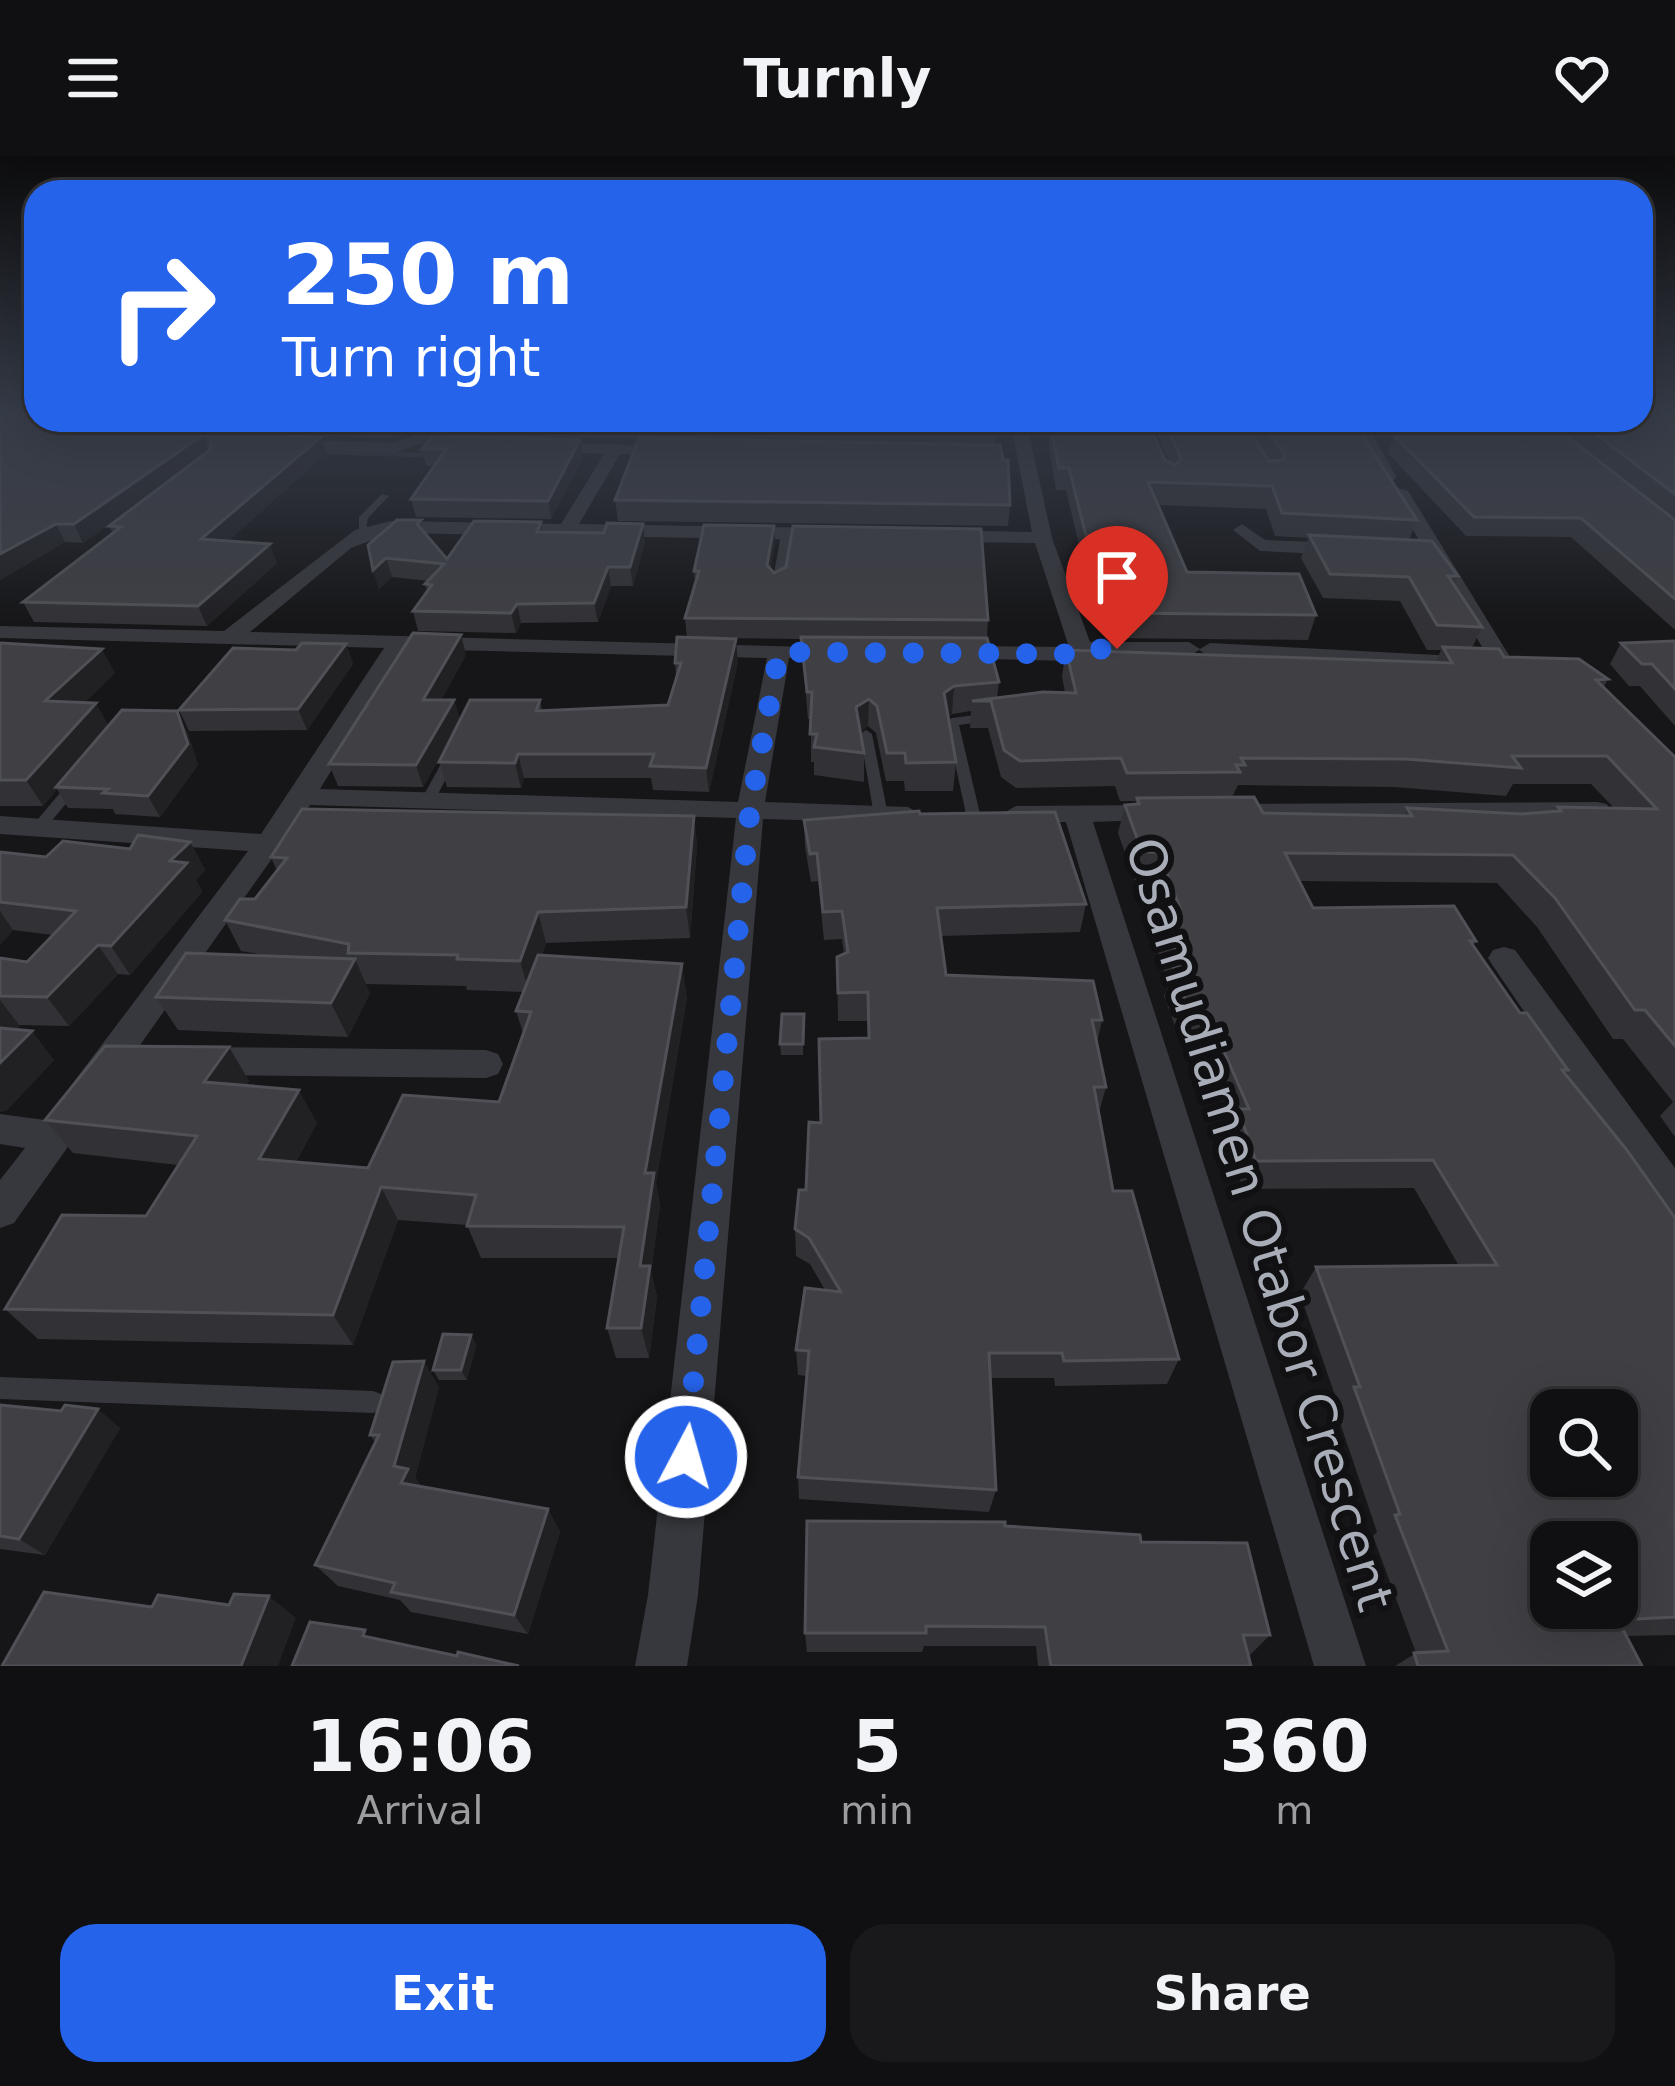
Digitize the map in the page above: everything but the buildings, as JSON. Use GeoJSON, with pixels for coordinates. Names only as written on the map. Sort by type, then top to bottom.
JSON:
{"type":"FeatureCollection","features":[{"type":"Feature","properties":{"kind":"street"},"geometry":{"type":"LineString","coordinates":[[567,530],[595,481]]}},
{"type":"Feature","properties":{"kind":"street"},"geometry":{"type":"LineString","coordinates":[[1031,481],[1043,538],[1081,649]]}},
{"type":"Feature","properties":{"kind":"street"},"geometry":{"type":"LineString","coordinates":[[937,653],[1199,650],[1486,664],[1509,658],[1427,554],[1392,481]]}},
{"type":"Feature","properties":{"kind":"street"},"geometry":{"type":"LineString","coordinates":[[230,637],[362,534],[391,526],[856,535]]}},
{"type":"Feature","properties":{"kind":"street"},"geometry":{"type":"LineString","coordinates":[[1242,530],[1260,545],[1371,551]]}},
{"type":"Feature","properties":{"kind":"street"},"geometry":{"type":"LineString","coordinates":[[926,536],[1043,538]]}},
{"type":"Feature","properties":{"kind":"street"},"geometry":{"type":"LineString","coordinates":[[0,621],[19,606]]}},
{"type":"Feature","properties":{"kind":"street"},"geometry":{"type":"LineString","coordinates":[[0,632],[869,653]]}},
{"type":"Feature","properties":{"kind":"street"},"geometry":{"type":"LineString","coordinates":[[0,1211],[302,796],[399,642]]}},
{"type":"Feature","properties":{"kind":"street"},"geometry":{"type":"LineString","coordinates":[[661,1666],[673,1595],[750,810],[779,652]]}},
{"type":"Feature","properties":{"kind":"street"},"geometry":{"type":"LineString","coordinates":[[302,796],[881,815],[1597,810]]}},
{"type":"Feature","properties":{"kind":"street","name":"Osamudiamen Otabor Crescent"},"geometry":{"type":"LineString","coordinates":[[1077,813],[1340,1666]]}},
{"type":"Feature","properties":{"kind":"street"},"geometry":{"type":"LineString","coordinates":[[0,825],[268,843]]}},
{"type":"Feature","properties":{"kind":"street"},"geometry":{"type":"LineString","coordinates":[[1504,958],[1675,1199]]}},
{"type":"Feature","properties":{"kind":"street"},"geometry":{"type":"LineString","coordinates":[[113,1061],[486,1064]]}},
{"type":"Feature","properties":{"kind":"street"},"geometry":{"type":"LineString","coordinates":[[0,1129],[56,1137]]}},
{"type":"Feature","properties":{"kind":"lane"},"geometry":{"type":"LineString","coordinates":[[362,534],[364,518],[385,496]]}},
{"type":"Feature","properties":{"kind":"lane"},"geometry":{"type":"LineString","coordinates":[[777,585],[786,533]]}},
{"type":"Feature","properties":{"kind":"lane"},"geometry":{"type":"LineString","coordinates":[[950,814],[952,722],[1006,716]]}},
{"type":"Feature","properties":{"kind":"lane"},"geometry":{"type":"LineString","coordinates":[[866,734],[881,815]]}},
{"type":"Feature","properties":{"kind":"lane"},"geometry":{"type":"LineString","coordinates":[[428,800],[458,744]]}},
{"type":"Feature","properties":{"kind":"lane"},"geometry":{"type":"LineString","coordinates":[[38,828],[80,777]]}},
{"type":"Feature","properties":{"kind":"lane"},"geometry":{"type":"LineString","coordinates":[[0,1388],[373,1402]]}},
{"type":"Feature","properties":{"kind":"route"},"geometry":{"type":"LineString","coordinates":[[686,1457],[750,810],[779,652],[1072,654],[1081,649],[1117,649]]}}]}
